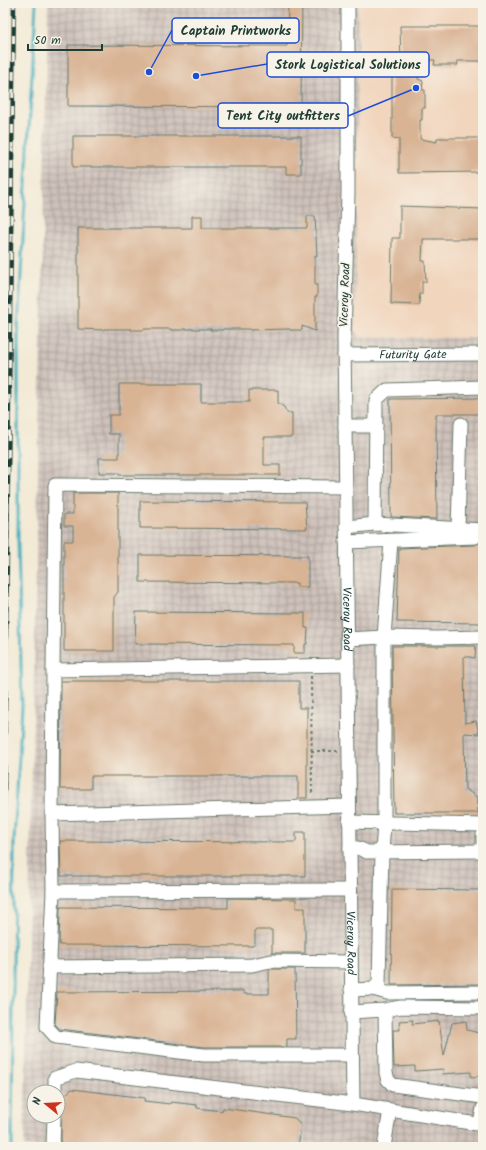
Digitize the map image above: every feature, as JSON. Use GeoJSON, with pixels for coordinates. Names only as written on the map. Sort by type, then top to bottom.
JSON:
{"type":"FeatureCollection","features":[{"type":"Feature","properties":{"kind":"street","name":"Viceroy Road"},"geometry":{"type":"LineString","coordinates":[[348,3],[348,193],[344,355],[353,1104]]}},
{"type":"Feature","properties":{"kind":"street","name":"Futurity Gate"},"geometry":{"type":"LineString","coordinates":[[344,355],[483,354]]}},
{"type":"Feature","properties":{"kind":"street"},"geometry":{"type":"LineString","coordinates":[[375,524],[376,400],[387,390],[483,387]]}},
{"type":"Feature","properties":{"kind":"street"},"geometry":{"type":"LineString","coordinates":[[458,529],[461,424]]}},
{"type":"Feature","properties":{"kind":"street"},"geometry":{"type":"LineString","coordinates":[[345,426],[376,426]]}},
{"type":"Feature","properties":{"kind":"street"},"geometry":{"type":"LineString","coordinates":[[345,487],[55,485],[52,814],[53,891],[47,1027],[56,1037],[204,1055],[352,1055]]}},
{"type":"Feature","properties":{"kind":"street"},"geometry":{"type":"LineString","coordinates":[[346,527],[375,524],[483,530]]}},
{"type":"Feature","properties":{"kind":"street"},"geometry":{"type":"LineString","coordinates":[[346,542],[483,537]]}},
{"type":"Feature","properties":{"kind":"street"},"geometry":{"type":"LineString","coordinates":[[373,989],[379,983],[384,823],[384,636],[390,541]]}},
{"type":"Feature","properties":{"kind":"street"},"geometry":{"type":"LineString","coordinates":[[347,639],[384,636],[437,638],[483,637]]}},
{"type":"Feature","properties":{"kind":"street"},"geometry":{"type":"LineString","coordinates":[[53,670],[348,665]]}},
{"type":"Feature","properties":{"kind":"street"},"geometry":{"type":"LineString","coordinates":[[52,814],[349,806]]}},
{"type":"Feature","properties":{"kind":"street"},"geometry":{"type":"LineString","coordinates":[[350,822],[483,825]]}},
{"type":"Feature","properties":{"kind":"street"},"geometry":{"type":"LineString","coordinates":[[350,848],[358,848],[367,852],[482,851],[483,835]]}},
{"type":"Feature","properties":{"kind":"street"},"geometry":{"type":"LineString","coordinates":[[53,891],[350,890]]}},
{"type":"Feature","properties":{"kind":"street"},"geometry":{"type":"LineString","coordinates":[[49,967],[252,964],[271,961],[351,962]]}},
{"type":"Feature","properties":{"kind":"street"},"geometry":{"type":"LineString","coordinates":[[352,990],[373,989],[387,993],[483,992]]}},
{"type":"Feature","properties":{"kind":"street"},"geometry":{"type":"LineString","coordinates":[[352,1012],[385,1010],[401,1007],[483,1008]]}},
{"type":"Feature","properties":{"kind":"street"},"geometry":{"type":"LineString","coordinates":[[385,1010],[386,1073],[388,1080],[393,1085],[483,1097]]}},
{"type":"Feature","properties":{"kind":"street"},"geometry":{"type":"LineString","coordinates":[[55,1084],[55,1078],[76,1071],[353,1104],[482,1125],[483,1108]]}},
{"type":"Feature","properties":{"kind":"street"},"geometry":{"type":"LineString","coordinates":[[384,1147],[390,1110]]}},
{"type":"Feature","properties":{"kind":"street"},"geometry":{"type":"LineString","coordinates":[[53,1147],[54,1124]]}},
{"type":"Feature","properties":{"kind":"path"},"geometry":{"type":"LineString","coordinates":[[310,666],[312,807]]}},
{"type":"Feature","properties":{"kind":"path"},"geometry":{"type":"LineString","coordinates":[[311,751],[349,751]]}},
{"type":"Feature","properties":{"kind":"shaded area"},"geometry":{"type":"Polygon","coordinates":[[[48,3],[358,3],[355,330],[359,337],[483,338],[483,1147],[24,1147],[48,3]]]}},
{"type":"Feature","properties":{"kind":"shaded area"},"geometry":{"type":"Polygon","coordinates":[[[358,3],[483,3],[483,338],[358,337],[355,330],[358,3]]]}},
{"type":"Feature","properties":{"kind":"building"},"geometry":{"type":"Polygon","coordinates":[[[288,3],[302,3],[301,107],[68,106],[68,45],[287,46],[288,3]]]}},
{"type":"Feature","properties":{"kind":"building"},"geometry":{"type":"Polygon","coordinates":[[[400,26],[483,26],[483,61],[457,61],[458,65],[434,65],[435,60],[418,60],[418,79],[423,81],[422,90],[425,90],[425,108],[422,108],[422,120],[420,120],[420,139],[437,142],[437,138],[483,138],[483,172],[399,173],[399,139],[392,138],[392,65],[401,65],[400,26]]]}},
{"type":"Feature","properties":{"kind":"building"},"geometry":{"type":"Polygon","coordinates":[[[73,136],[301,136],[301,174],[286,174],[286,167],[73,167],[73,136]]]}},
{"type":"Feature","properties":{"kind":"building"},"geometry":{"type":"Polygon","coordinates":[[[400,206],[483,209],[483,239],[423,239],[422,261],[425,261],[426,282],[422,282],[422,294],[419,294],[420,305],[391,304],[392,238],[400,238],[400,206]]]}},
{"type":"Feature","properties":{"kind":"building"},"geometry":{"type":"Polygon","coordinates":[[[192,216],[202,216],[202,228],[307,228],[307,216],[315,216],[317,256],[315,255],[315,285],[317,285],[317,297],[315,297],[315,331],[302,326],[302,330],[78,329],[78,228],[192,228],[192,216]]]}},
{"type":"Feature","properties":{"kind":"building"},"geometry":{"type":"Polygon","coordinates":[[[119,384],[201,384],[201,402],[249,402],[249,390],[278,390],[278,403],[284,407],[287,413],[292,413],[292,437],[264,437],[264,465],[280,465],[280,475],[119,475],[119,473],[99,473],[99,458],[119,458],[119,434],[109,434],[109,415],[119,415],[119,384]]]}},
{"type":"Feature","properties":{"kind":"building"},"geometry":{"type":"Polygon","coordinates":[[[483,398],[483,414],[436,414],[437,519],[391,517],[390,399],[483,398]]]}},
{"type":"Feature","properties":{"kind":"building"},"geometry":{"type":"Polygon","coordinates":[[[73,493],[118,493],[118,592],[114,597],[114,651],[64,651],[64,541],[73,541],[73,526],[64,526],[64,514],[73,514],[73,493]]]}},
{"type":"Feature","properties":{"kind":"building"},"geometry":{"type":"Polygon","coordinates":[[[140,501],[305,502],[307,529],[140,528],[140,501]]]}},
{"type":"Feature","properties":{"kind":"building"},"geometry":{"type":"Polygon","coordinates":[[[482,541],[483,623],[397,622],[399,548],[475,545],[482,541]]]}},
{"type":"Feature","properties":{"kind":"building"},"geometry":{"type":"Polygon","coordinates":[[[140,555],[308,556],[308,587],[297,587],[297,583],[140,582],[140,555]]]}},
{"type":"Feature","properties":{"kind":"building"},"geometry":{"type":"Polygon","coordinates":[[[136,612],[305,613],[305,628],[308,628],[307,644],[305,644],[305,653],[294,653],[294,645],[135,644],[136,612]]]}},
{"type":"Feature","properties":{"kind":"building"},"geometry":{"type":"Polygon","coordinates":[[[392,646],[476,646],[475,658],[464,656],[465,723],[476,721],[479,734],[464,733],[465,789],[477,797],[478,813],[394,813],[392,646]]]}},
{"type":"Feature","properties":{"kind":"building"},"geometry":{"type":"Polygon","coordinates":[[[61,681],[299,681],[299,708],[307,708],[307,798],[298,798],[298,776],[91,776],[91,789],[60,789],[61,681]]]}},
{"type":"Feature","properties":{"kind":"building"},"geometry":{"type":"Polygon","coordinates":[[[296,832],[305,832],[305,876],[61,876],[60,841],[296,842],[296,832]]]}},
{"type":"Feature","properties":{"kind":"building"},"geometry":{"type":"Polygon","coordinates":[[[392,889],[483,890],[483,984],[391,985],[392,889]]]}},
{"type":"Feature","properties":{"kind":"building"},"geometry":{"type":"Polygon","coordinates":[[[228,898],[296,899],[296,908],[305,908],[305,953],[272,953],[272,930],[255,930],[255,943],[253,946],[59,945],[60,907],[228,908],[228,898]]]}},
{"type":"Feature","properties":{"kind":"building"},"geometry":{"type":"Polygon","coordinates":[[[270,969],[295,969],[296,1039],[287,1039],[287,1047],[204,1047],[60,1029],[55,1024],[57,992],[244,991],[244,994],[269,994],[270,969]]]}},
{"type":"Feature","properties":{"kind":"building"},"geometry":{"type":"Polygon","coordinates":[[[413,1020],[412,1024],[439,1021],[444,1056],[452,1023],[466,1021],[467,1030],[483,1034],[483,1076],[471,1077],[471,1072],[442,1074],[444,1069],[415,1071],[415,1066],[394,1067],[393,1030],[400,1030],[399,1021],[413,1020]]]}},
{"type":"Feature","properties":{"kind":"building"},"geometry":{"type":"Polygon","coordinates":[[[72,1089],[145,1098],[144,1101],[197,1105],[197,1108],[222,1111],[223,1108],[295,1118],[301,1126],[298,1147],[61,1147],[61,1124],[66,1124],[66,1094],[72,1089]]]}},
{"type":"Feature","properties":{"kind":"waterway"},"geometry":{"type":"LineString","coordinates":[[12,1147],[14,841],[22,706],[18,543],[18,328],[36,3]]}},
{"type":"Feature","properties":{"kind":"railway"},"geometry":{"type":"LineString","coordinates":[[3,872],[14,3]]}},
{"type":"Feature","properties":{"kind":"place","name":"Captain Printworks"},"geometry":{"type":"Point","coordinates":[149,72]}},
{"type":"Feature","properties":{"kind":"place","name":"Stork Logistical Solutions"},"geometry":{"type":"Point","coordinates":[196,76]}},
{"type":"Feature","properties":{"kind":"place","name":"Tent City outfitters"},"geometry":{"type":"Point","coordinates":[416,88]}}]}
